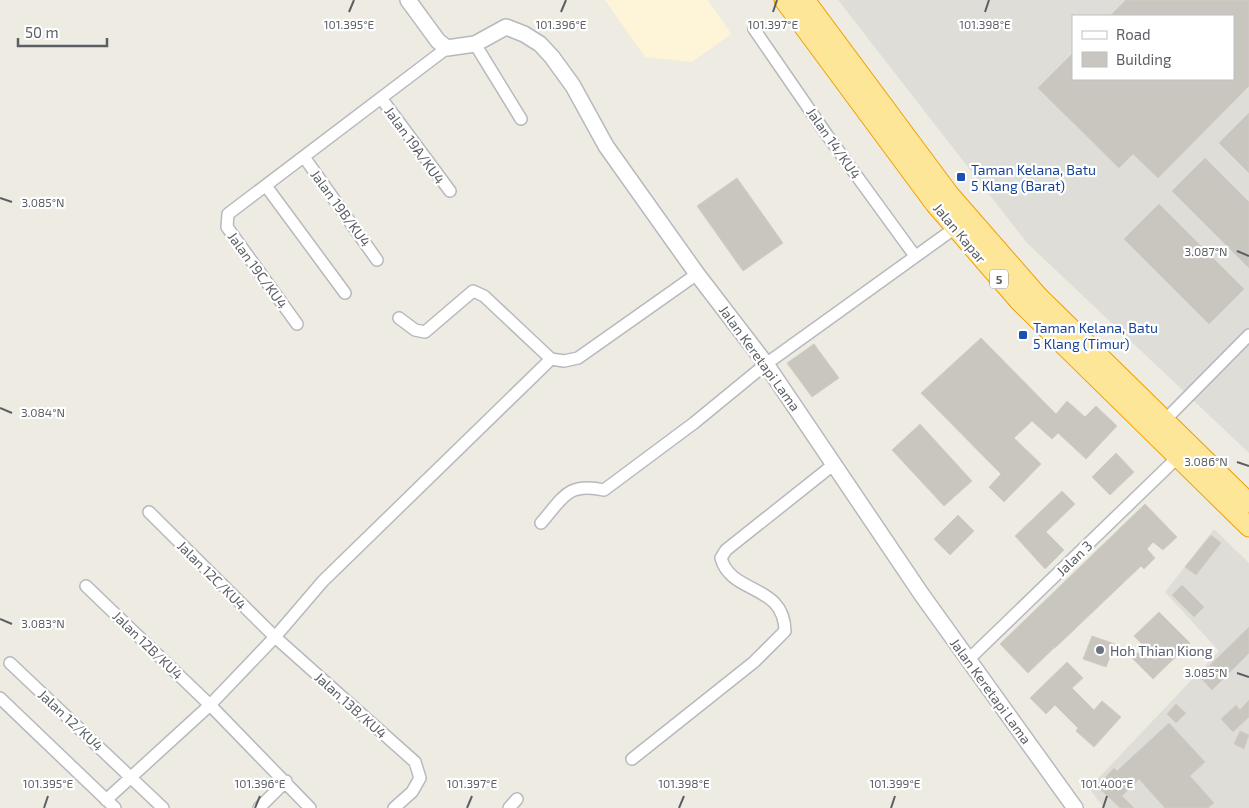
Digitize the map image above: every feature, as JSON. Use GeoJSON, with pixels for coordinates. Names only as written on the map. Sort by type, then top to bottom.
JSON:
{"type":"FeatureCollection","features":[{"type":"Feature","properties":{"kind":"highway","name":"Jalan Kapar"},"geometry":{"type":"LineString","coordinates":[[784,0],[955,228],[1020,302],[1249,527]]}},
{"type":"Feature","properties":{"kind":"highway","name":"Jalan Kapar"},"geometry":{"type":"LineString","coordinates":[[806,0],[949,194],[1038,296],[1249,503]]}},
{"type":"Feature","properties":{"kind":"street"},"geometry":{"type":"LineString","coordinates":[[345,294],[266,186],[447,48],[438,41],[408,0]]}},
{"type":"Feature","properties":{"kind":"street","name":"Jalan Keretapi Lama"},"geometry":{"type":"LineString","coordinates":[[447,48],[475,44],[506,27],[524,34],[552,57],[573,86],[606,146],[697,274],[766,364],[931,608],[1075,808]]}},
{"type":"Feature","properties":{"kind":"street","name":"Jalan 14/KU4"},"geometry":{"type":"LineString","coordinates":[[754,29],[826,135],[915,256]]}},
{"type":"Feature","properties":{"kind":"street"},"geometry":{"type":"LineString","coordinates":[[475,44],[521,119]]}},
{"type":"Feature","properties":{"kind":"street","name":"Jalan 19A/KU4"},"geometry":{"type":"LineString","coordinates":[[381,98],[450,191]]}},
{"type":"Feature","properties":{"kind":"street","name":"Jalan 19B/KU4"},"geometry":{"type":"LineString","coordinates":[[304,157],[377,260]]}},
{"type":"Feature","properties":{"kind":"street","name":"Jalan 19C/KU4"},"geometry":{"type":"LineString","coordinates":[[266,186],[228,214],[227,227],[297,324]]}},
{"type":"Feature","properties":{"kind":"street"},"geometry":{"type":"LineString","coordinates":[[541,523],[571,490],[586,486],[604,490],[626,475],[766,364],[955,228]]}},
{"type":"Feature","properties":{"kind":"street"},"geometry":{"type":"LineString","coordinates":[[399,318],[415,330],[425,332],[473,291],[484,296],[551,359],[564,361],[578,358],[697,274]]}},
{"type":"Feature","properties":{"kind":"street"},"geometry":{"type":"LineString","coordinates":[[1164,421],[1249,335]]}},
{"type":"Feature","properties":{"kind":"street"},"geometry":{"type":"LineString","coordinates":[[0,698],[110,804],[132,777],[210,705],[275,637],[323,581],[551,359]]}},
{"type":"Feature","properties":{"kind":"street","name":"Jalan 3"},"geometry":{"type":"LineString","coordinates":[[969,659],[1178,457]]}},
{"type":"Feature","properties":{"kind":"street"},"geometry":{"type":"LineString","coordinates":[[632,759],[754,662],[785,631],[782,610],[765,595],[732,577],[723,566],[721,558],[726,550],[833,465]]}},
{"type":"Feature","properties":{"kind":"street","name":"Jalan 12C/KU4"},"geometry":{"type":"LineString","coordinates":[[149,512],[275,637]]}},
{"type":"Feature","properties":{"kind":"street","name":"Jalan 12B/KU4"},"geometry":{"type":"LineString","coordinates":[[86,586],[210,705],[286,781],[310,808]]}},
{"type":"Feature","properties":{"kind":"street","name":"Jalan 13B/KU4"},"geometry":{"type":"LineString","coordinates":[[275,637],[415,762],[420,778],[412,792],[394,808]]}},
{"type":"Feature","properties":{"kind":"street","name":"Jalan 12/KU4"},"geometry":{"type":"LineString","coordinates":[[10,663],[164,808]]}},
{"type":"Feature","properties":{"kind":"street"},"geometry":{"type":"LineString","coordinates":[[259,808],[286,781]]}},
{"type":"Feature","properties":{"kind":"street"},"geometry":{"type":"LineString","coordinates":[[508,808],[517,799]]}},
{"type":"Feature","properties":{"kind":"shaded area"},"geometry":{"type":"Polygon","coordinates":[[[605,0],[708,0],[731,34],[692,62],[645,57],[605,0]]]}},
{"type":"Feature","properties":{"kind":"shaded area"},"geometry":{"type":"Polygon","coordinates":[[[838,0],[1249,0],[1249,453],[1027,243],[838,0]]]}},
{"type":"Feature","properties":{"kind":"shaded area"},"geometry":{"type":"Polygon","coordinates":[[[1214,529],[1249,563],[1249,808],[1104,808],[1089,788],[1219,651],[1165,592],[1214,529]]]}},
{"type":"Feature","properties":{"kind":"building"},"geometry":{"type":"Polygon","coordinates":[[[1126,0],[1249,0],[1249,86],[1158,178],[1133,154],[1119,168],[1038,88],[1072,54],[1072,80],[1234,80],[1234,15],[1111,15],[1126,0]]]}},
{"type":"Feature","properties":{"kind":"building"},"geometry":{"type":"Polygon","coordinates":[[[1249,113],[1249,173],[1219,143],[1249,113]]]}},
{"type":"Feature","properties":{"kind":"building"},"geometry":{"type":"Polygon","coordinates":[[[1205,158],[1249,202],[1249,268],[1172,191],[1205,158]]]}},
{"type":"Feature","properties":{"kind":"building"},"geometry":{"type":"Polygon","coordinates":[[[737,178],[783,243],[743,271],[697,206],[737,178]]]}},
{"type":"Feature","properties":{"kind":"building"},"geometry":{"type":"Polygon","coordinates":[[[1159,204],[1244,289],[1209,324],[1124,239],[1159,204]]]}},
{"type":"Feature","properties":{"kind":"building"},"geometry":{"type":"Polygon","coordinates":[[[981,338],[1056,414],[1067,401],[1085,417],[1096,406],[1117,426],[1086,459],[1058,433],[1052,439],[1032,421],[1014,438],[1041,464],[1004,502],[989,487],[1001,474],[921,393],[981,338]]]}},
{"type":"Feature","properties":{"kind":"building"},"geometry":{"type":"Polygon","coordinates":[[[814,344],[839,378],[812,397],[787,363],[814,344]]]}},
{"type":"Feature","properties":{"kind":"building"},"geometry":{"type":"Polygon","coordinates":[[[920,424],[972,481],[944,506],[892,450],[920,424]]]}},
{"type":"Feature","properties":{"kind":"building"},"geometry":{"type":"Polygon","coordinates":[[[1116,453],[1134,472],[1110,495],[1092,477],[1116,453]]]}},
{"type":"Feature","properties":{"kind":"building"},"geometry":{"type":"Polygon","coordinates":[[[1062,491],[1075,504],[1046,532],[1064,550],[1045,569],[1015,536],[1062,491]]]}},
{"type":"Feature","properties":{"kind":"building"},"geometry":{"type":"Polygon","coordinates":[[[1145,504],[1177,537],[1163,550],[1153,542],[1147,549],[1155,558],[1144,569],[1141,566],[1055,648],[1052,647],[1054,648],[1028,673],[1000,644],[1145,504]]]}},
{"type":"Feature","properties":{"kind":"building"},"geometry":{"type":"Polygon","coordinates":[[[958,515],[974,531],[950,555],[934,539],[958,515]]]}},
{"type":"Feature","properties":{"kind":"building"},"geometry":{"type":"Polygon","coordinates":[[[1211,535],[1221,543],[1196,575],[1185,567],[1211,535]]]}},
{"type":"Feature","properties":{"kind":"building"},"geometry":{"type":"Polygon","coordinates":[[[1182,585],[1204,607],[1194,617],[1172,595],[1182,585]]]}},
{"type":"Feature","properties":{"kind":"building"},"geometry":{"type":"Polygon","coordinates":[[[1159,612],[1190,643],[1153,679],[1121,647],[1157,660],[1134,636],[1159,612]]]}},
{"type":"Feature","properties":{"kind":"building"},"geometry":{"type":"Polygon","coordinates":[[[1249,627],[1249,653],[1212,690],[1199,676],[1249,627]]]}},
{"type":"Feature","properties":{"kind":"building"},"geometry":{"type":"Polygon","coordinates":[[[1092,636],[1115,644],[1106,667],[1083,659],[1092,636]]]}},
{"type":"Feature","properties":{"kind":"building"},"geometry":{"type":"Polygon","coordinates":[[[1067,662],[1083,678],[1072,688],[1094,710],[1102,701],[1121,717],[1094,747],[1076,731],[1078,728],[1055,705],[1046,714],[1030,698],[1067,662]]]}},
{"type":"Feature","properties":{"kind":"building"},"geometry":{"type":"Polygon","coordinates":[[[1249,700],[1249,717],[1233,732],[1221,719],[1236,705],[1240,710],[1249,700]]]}},
{"type":"Feature","properties":{"kind":"building"},"geometry":{"type":"Polygon","coordinates":[[[1176,704],[1186,713],[1176,723],[1167,714],[1176,704]]]}},
{"type":"Feature","properties":{"kind":"building"},"geometry":{"type":"Polygon","coordinates":[[[1169,723],[1205,762],[1190,776],[1214,803],[1208,808],[1165,808],[1139,779],[1122,796],[1134,808],[1120,808],[1097,786],[1114,768],[1117,771],[1169,723]]]}},
{"type":"Feature","properties":{"kind":"building"},"geometry":{"type":"Polygon","coordinates":[[[1240,731],[1249,735],[1244,749],[1234,744],[1240,731]]]}},
{"type":"Feature","properties":{"kind":"place","name":"Taman Kelana, Batu 5 Klang (Barat)"},"geometry":{"type":"Point","coordinates":[961,177]}},
{"type":"Feature","properties":{"kind":"place","name":"Taman Kelana, Batu 5 Klang (Timur)"},"geometry":{"type":"Point","coordinates":[1023,335]}},
{"type":"Feature","properties":{"kind":"place","name":"Hoh Thian Kiong"},"geometry":{"type":"Point","coordinates":[1100,650]}}]}
